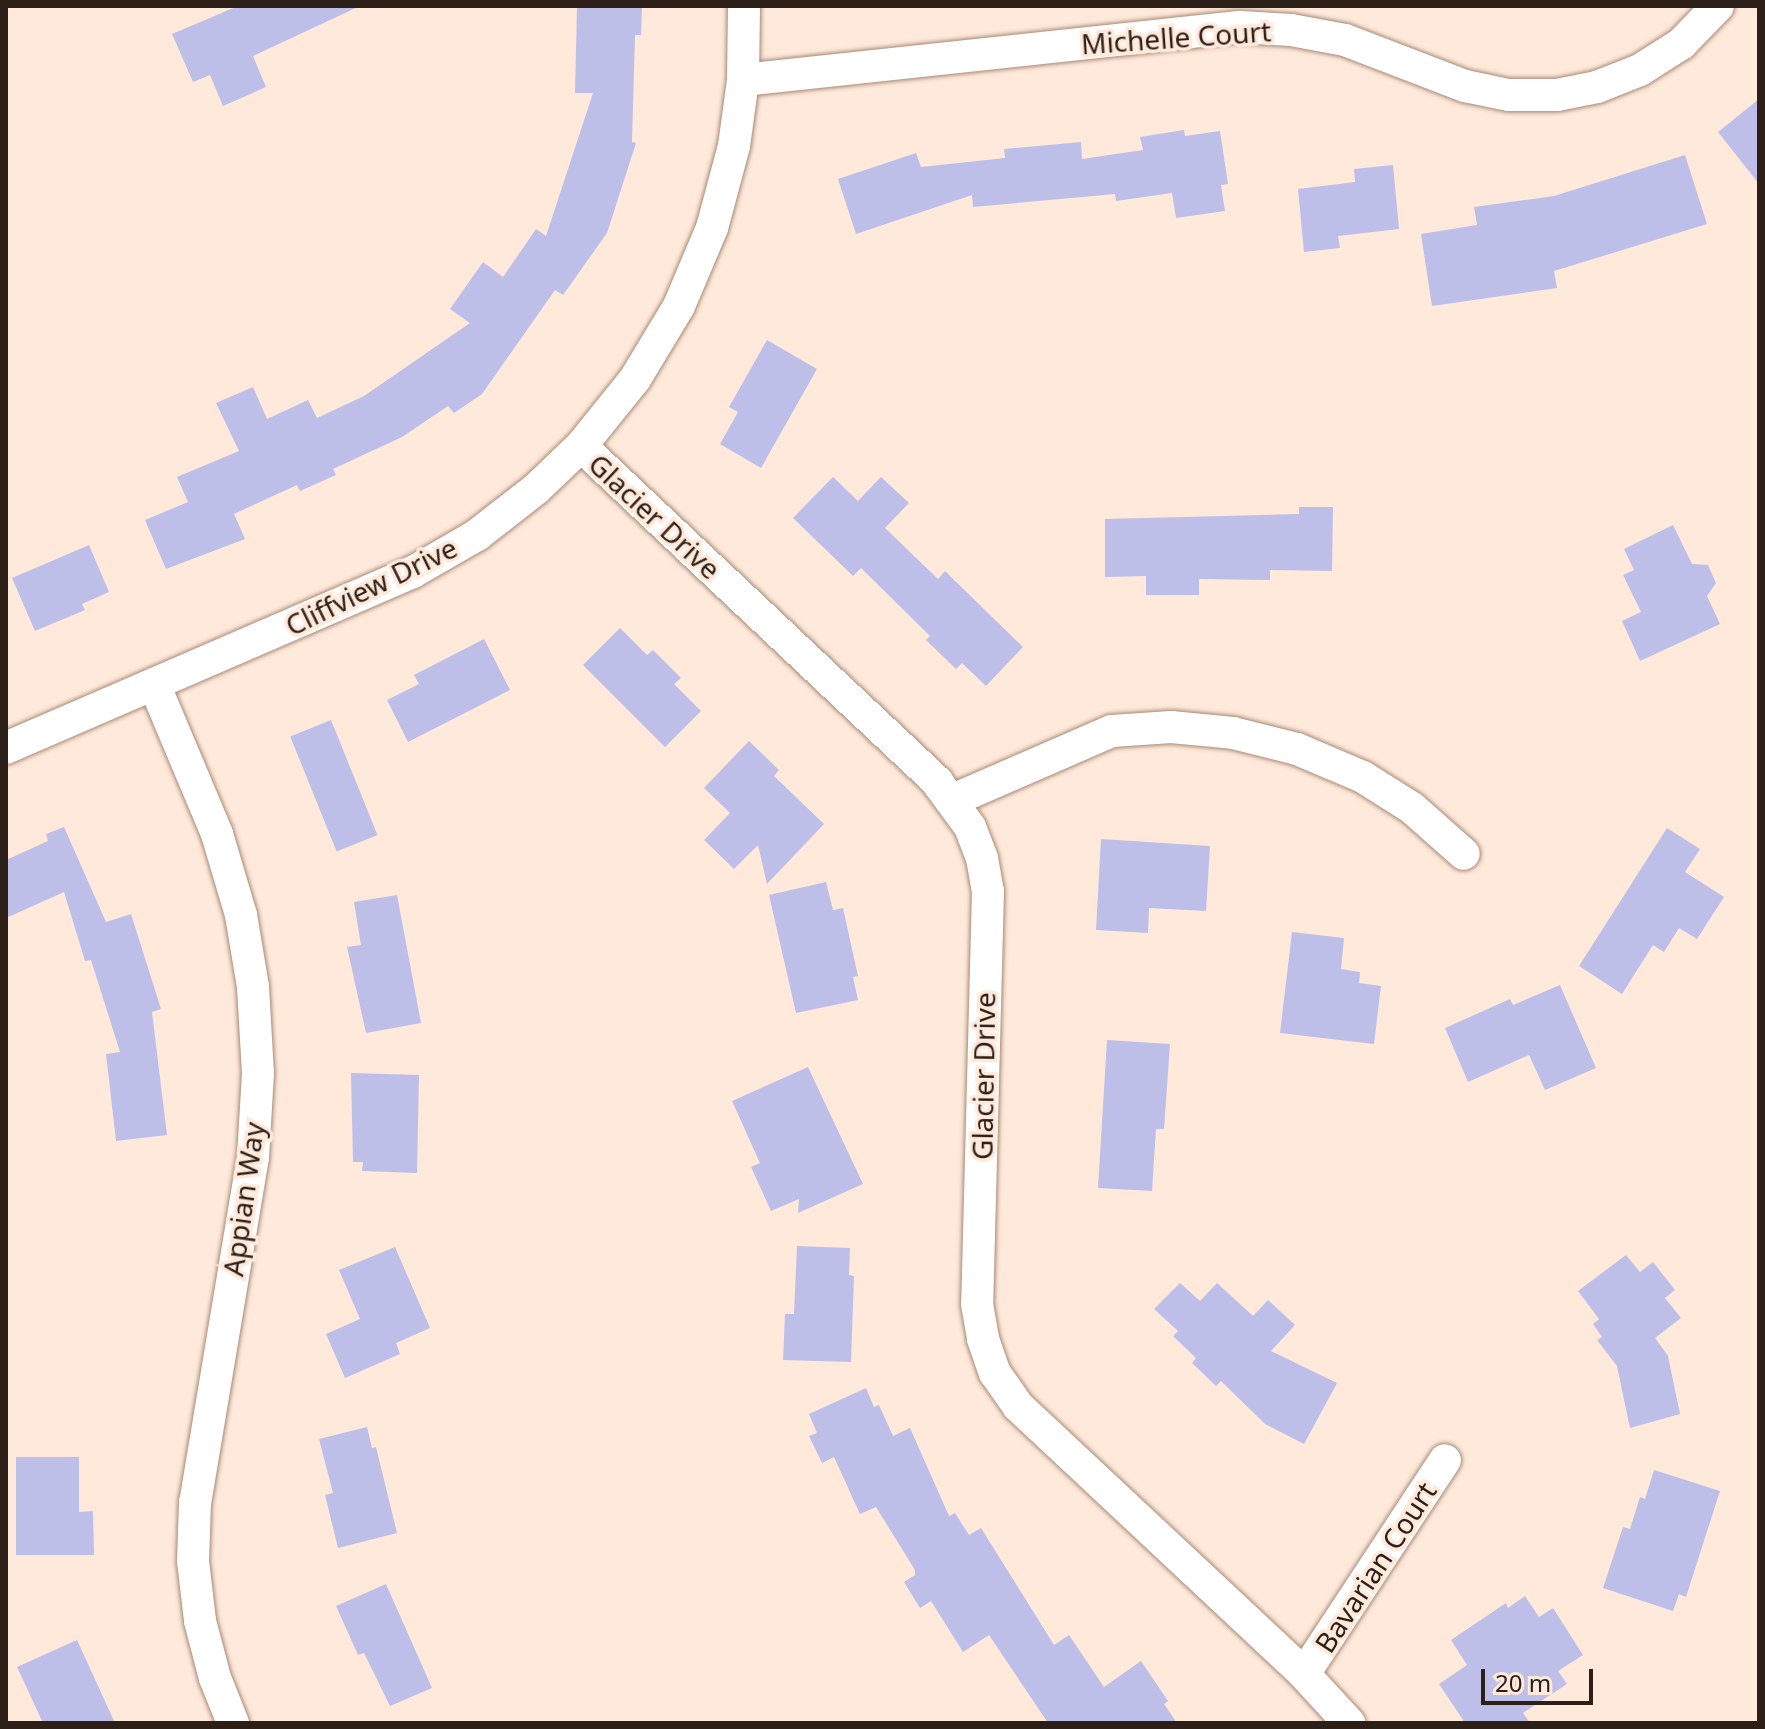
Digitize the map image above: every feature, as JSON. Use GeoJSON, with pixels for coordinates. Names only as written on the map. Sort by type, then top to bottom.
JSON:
{"type":"FeatureCollection","features":[{"type":"Feature","properties":{"kind":"street","name":"Cliffview Drive"},"geometry":{"type":"LineString","coordinates":[[6,748],[413,572],[477,535],[536,489],[581,446],[635,379],[679,306],[712,228],[734,146],[743,80],[744,6]]}},
{"type":"Feature","properties":{"kind":"street","name":"Michelle Court"},"geometry":{"type":"LineString","coordinates":[[743,80],[1240,27],[1291,30],[1345,40],[1465,86],[1509,95],[1557,95],[1597,87],[1640,70],[1681,44],[1718,6]]}},
{"type":"Feature","properties":{"kind":"street","name":"Glacier Drive"},"geometry":{"type":"LineString","coordinates":[[581,446],[953,800],[982,858],[988,891],[977,1304],[983,1339],[995,1373],[1018,1406],[1304,1674],[1349,1723]]}},
{"type":"Feature","properties":{"kind":"street","name":"Appian Way"},"geometry":{"type":"LineString","coordinates":[[154,684],[217,834],[241,915],[253,987],[258,1073],[253,1157],[195,1502],[193,1546],[200,1621],[215,1678],[233,1723]]}},
{"type":"Feature","properties":{"kind":"street"},"geometry":{"type":"LineString","coordinates":[[953,800],[1112,731],[1171,727],[1233,733],[1297,749],[1363,777],[1412,808],[1464,854]]}},
{"type":"Feature","properties":{"kind":"street","name":"Bavarian Court"},"geometry":{"type":"LineString","coordinates":[[1304,1674],[1445,1460]]}},
{"type":"Feature","properties":{"kind":"building"},"geometry":{"type":"Polygon","coordinates":[[[238,6],[360,6],[253,56],[266,87],[223,106],[210,75],[193,82],[172,34],[238,6]]]}},
{"type":"Feature","properties":{"kind":"building"},"geometry":{"type":"Polygon","coordinates":[[[577,6],[642,6],[641,35],[635,35],[632,142],[636,143],[607,233],[563,295],[555,290],[482,394],[454,413],[448,406],[402,437],[333,469],[336,475],[300,491],[297,485],[234,514],[245,539],[166,569],[145,520],[188,502],[177,477],[239,451],[216,403],[253,387],[267,419],[308,400],[317,418],[364,396],[470,323],[450,309],[483,262],[503,277],[536,229],[546,236],[593,93],[575,93],[577,6]]]}},
{"type":"Feature","properties":{"kind":"building"},"geometry":{"type":"Polygon","coordinates":[[[1759,99],[1759,184],[1718,132],[1759,99]]]}},
{"type":"Feature","properties":{"kind":"building"},"geometry":{"type":"Polygon","coordinates":[[[1184,130],[1185,136],[1220,131],[1228,184],[1221,185],[1225,211],[1176,218],[1172,193],[1116,201],[1115,194],[973,207],[972,195],[856,234],[838,179],[916,153],[921,167],[1005,158],[1004,149],[1081,142],[1082,159],[1143,150],[1140,137],[1184,130]]]}},
{"type":"Feature","properties":{"kind":"building"},"geometry":{"type":"Polygon","coordinates":[[[1685,155],[1707,224],[1554,271],[1557,288],[1432,306],[1421,234],[1477,225],[1474,207],[1554,196],[1685,155]]]}},
{"type":"Feature","properties":{"kind":"building"},"geometry":{"type":"Polygon","coordinates":[[[1393,165],[1399,229],[1338,236],[1340,248],[1304,252],[1298,189],[1355,182],[1354,169],[1393,165]]]}},
{"type":"Feature","properties":{"kind":"building"},"geometry":{"type":"Polygon","coordinates":[[[767,340],[817,369],[761,468],[720,444],[738,412],[729,407],[767,340]]]}},
{"type":"Feature","properties":{"kind":"building"},"geometry":{"type":"Polygon","coordinates":[[[833,477],[858,501],[881,477],[909,503],[885,528],[938,579],[945,571],[1023,647],[986,686],[962,663],[956,669],[926,640],[930,636],[861,568],[853,576],[793,518],[833,477]]]}},
{"type":"Feature","properties":{"kind":"building"},"geometry":{"type":"Polygon","coordinates":[[[1299,507],[1333,507],[1332,571],[1270,570],[1270,580],[1199,579],[1199,595],[1146,595],[1146,576],[1105,577],[1105,519],[1299,514],[1299,507]]]}},
{"type":"Feature","properties":{"kind":"building"},"geometry":{"type":"Polygon","coordinates":[[[1673,525],[1692,564],[1708,565],[1716,583],[1707,596],[1720,624],[1640,661],[1622,621],[1641,612],[1623,575],[1634,570],[1624,549],[1673,525]]]}},
{"type":"Feature","properties":{"kind":"building"},"geometry":{"type":"Polygon","coordinates":[[[89,545],[109,592],[82,604],[85,610],[35,631],[12,578],[89,545]]]}},
{"type":"Feature","properties":{"kind":"building"},"geometry":{"type":"Polygon","coordinates":[[[620,628],[647,655],[653,650],[681,678],[674,684],[701,711],[665,747],[583,665],[620,628]]]}},
{"type":"Feature","properties":{"kind":"building"},"geometry":{"type":"Polygon","coordinates":[[[484,639],[510,690],[408,742],[387,700],[419,684],[414,675],[484,639]]]}},
{"type":"Feature","properties":{"kind":"building"},"geometry":{"type":"Polygon","coordinates":[[[331,720],[377,835],[337,851],[290,736],[331,720]]]}},
{"type":"Feature","properties":{"kind":"building"},"geometry":{"type":"Polygon","coordinates":[[[749,741],[779,770],[774,776],[824,824],[767,884],[758,845],[734,869],[704,840],[730,813],[704,788],[749,741]]]}},
{"type":"Feature","properties":{"kind":"building"},"geometry":{"type":"Polygon","coordinates":[[[64,827],[106,922],[131,914],[161,1009],[152,1012],[167,1135],[116,1141],[106,1054],[120,1052],[91,960],[85,961],[64,892],[6,918],[6,860],[48,841],[46,834],[64,827]]]}},
{"type":"Feature","properties":{"kind":"building"},"geometry":{"type":"Polygon","coordinates":[[[1667,828],[1700,849],[1685,872],[1724,897],[1697,939],[1679,928],[1664,952],[1653,945],[1622,994],[1579,966],[1667,828]]]}},
{"type":"Feature","properties":{"kind":"building"},"geometry":{"type":"Polygon","coordinates":[[[1101,839],[1210,846],[1206,911],[1149,908],[1148,933],[1096,930],[1101,839]]]}},
{"type":"Feature","properties":{"kind":"building"},"geometry":{"type":"Polygon","coordinates":[[[826,882],[833,910],[843,908],[858,976],[853,977],[858,1000],[796,1013],[769,895],[826,882]]]}},
{"type":"Feature","properties":{"kind":"building"},"geometry":{"type":"Polygon","coordinates":[[[397,895],[421,1023],[366,1033],[347,947],[361,945],[354,902],[397,895]]]}},
{"type":"Feature","properties":{"kind":"building"},"geometry":{"type":"Polygon","coordinates":[[[1292,932],[1344,938],[1341,969],[1360,972],[1359,983],[1381,986],[1374,1044],[1280,1033],[1292,932]]]}},
{"type":"Feature","properties":{"kind":"building"},"geometry":{"type":"Polygon","coordinates":[[[1560,985],[1596,1068],[1545,1090],[1529,1055],[1468,1082],[1445,1028],[1510,999],[1513,1005],[1560,985]]]}},
{"type":"Feature","properties":{"kind":"building"},"geometry":{"type":"Polygon","coordinates":[[[1107,1040],[1170,1044],[1164,1129],[1156,1129],[1152,1191],[1098,1188],[1107,1040]]]}},
{"type":"Feature","properties":{"kind":"building"},"geometry":{"type":"Polygon","coordinates":[[[808,1067],[863,1184],[798,1213],[799,1199],[771,1211],[751,1167],[760,1163],[732,1101],[808,1067]]]}},
{"type":"Feature","properties":{"kind":"building"},"geometry":{"type":"Polygon","coordinates":[[[351,1073],[419,1075],[417,1173],[362,1171],[363,1162],[353,1162],[351,1073]]]}},
{"type":"Feature","properties":{"kind":"building"},"geometry":{"type":"Polygon","coordinates":[[[797,1246],[850,1248],[849,1275],[854,1276],[851,1362],[783,1360],[785,1314],[794,1314],[797,1246]]]}},
{"type":"Feature","properties":{"kind":"building"},"geometry":{"type":"Polygon","coordinates":[[[395,1247],[430,1328],[396,1343],[400,1354],[345,1378],[326,1334],[360,1319],[339,1270],[395,1247]]]}},
{"type":"Feature","properties":{"kind":"building"},"geometry":{"type":"Polygon","coordinates":[[[1626,1255],[1640,1272],[1653,1262],[1675,1290],[1665,1298],[1681,1318],[1655,1338],[1668,1356],[1680,1414],[1630,1428],[1617,1366],[1597,1340],[1602,1337],[1593,1324],[1599,1319],[1578,1291],[1626,1255]]]}},
{"type":"Feature","properties":{"kind":"building"},"geometry":{"type":"Polygon","coordinates":[[[1180,1283],[1200,1301],[1217,1283],[1253,1316],[1268,1300],[1295,1325],[1271,1351],[1337,1383],[1304,1444],[1265,1424],[1221,1381],[1216,1386],[1192,1363],[1196,1358],[1173,1336],[1178,1331],[1154,1309],[1180,1283]]]}},
{"type":"Feature","properties":{"kind":"building"},"geometry":{"type":"Polygon","coordinates":[[[866,1388],[874,1407],[879,1405],[893,1436],[910,1428],[949,1516],[955,1513],[969,1535],[981,1528],[1054,1645],[1069,1635],[1104,1687],[1141,1661],[1168,1701],[1164,1704],[1177,1723],[1048,1723],[989,1635],[963,1652],[931,1601],[920,1608],[904,1582],[915,1575],[915,1570],[876,1507],[860,1514],[834,1457],[822,1463],[809,1436],[817,1433],[809,1414],[866,1388]]]}},
{"type":"Feature","properties":{"kind":"building"},"geometry":{"type":"Polygon","coordinates":[[[367,1427],[372,1448],[376,1447],[397,1533],[338,1548],[325,1495],[333,1493],[319,1439],[367,1427]]]}},
{"type":"Feature","properties":{"kind":"building"},"geometry":{"type":"Polygon","coordinates":[[[16,1457],[79,1457],[79,1512],[93,1511],[94,1555],[16,1555],[16,1457]]]}},
{"type":"Feature","properties":{"kind":"building"},"geometry":{"type":"Polygon","coordinates":[[[1654,1470],[1720,1491],[1686,1597],[1679,1594],[1673,1611],[1603,1588],[1623,1527],[1630,1529],[1640,1497],[1645,1499],[1654,1470]]]}},
{"type":"Feature","properties":{"kind":"building"},"geometry":{"type":"Polygon","coordinates":[[[386,1584],[432,1688],[390,1706],[364,1653],[358,1655],[336,1606],[386,1584]]]}},
{"type":"Feature","properties":{"kind":"building"},"geometry":{"type":"Polygon","coordinates":[[[1525,1596],[1539,1617],[1553,1608],[1583,1655],[1558,1671],[1567,1684],[1523,1713],[1530,1723],[1465,1723],[1439,1684],[1467,1665],[1451,1640],[1506,1603],[1508,1608],[1525,1596]]]}},
{"type":"Feature","properties":{"kind":"building"},"geometry":{"type":"Polygon","coordinates":[[[77,1640],[115,1723],[43,1723],[17,1667],[77,1640]]]}}]}
